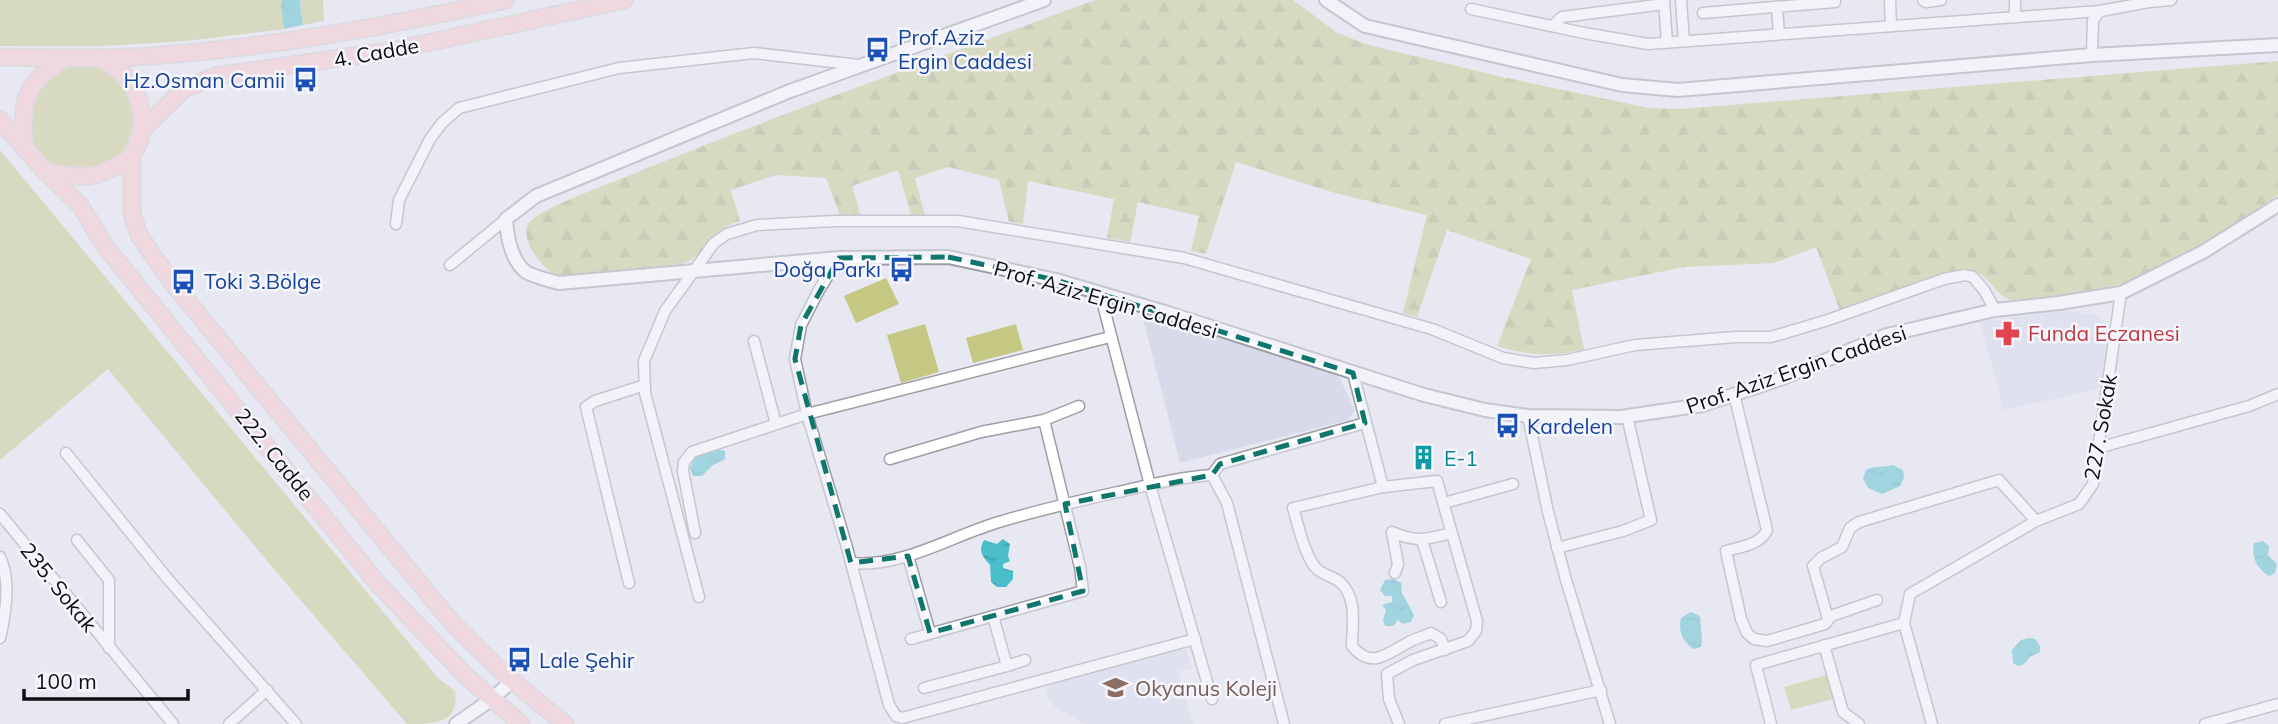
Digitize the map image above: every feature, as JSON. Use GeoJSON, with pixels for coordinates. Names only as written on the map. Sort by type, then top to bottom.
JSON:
{"type":"FeatureCollection","features":[{"type":"Feature","properties":{"kind":"main road","name":"4. Cadde"},"geometry":{"type":"LineString","coordinates":[[97,57],[173,55],[268,45],[396,24],[506,0]]}},
{"type":"Feature","properties":{"kind":"main road","name":"4. Cadde"},"geometry":{"type":"LineString","coordinates":[[143,129],[184,89],[216,76],[395,50],[624,0]]}},
{"type":"Feature","properties":{"kind":"main road"},"geometry":{"type":"LineString","coordinates":[[0,57],[97,57],[116,67],[130,81],[139,100],[143,129],[132,157],[91,176],[70,177],[44,170],[0,120]]}},
{"type":"Feature","properties":{"kind":"main road"},"geometry":{"type":"LineString","coordinates":[[24,148],[24,103],[32,85],[45,70],[66,57]]}},
{"type":"Feature","properties":{"kind":"main road","name":"222. Cadde"},"geometry":{"type":"LineString","coordinates":[[132,157],[132,214],[139,235],[170,280],[454,625],[512,681],[565,724]]}},
{"type":"Feature","properties":{"kind":"main road","name":"222. Cadde"},"geometry":{"type":"LineString","coordinates":[[44,170],[80,205],[105,246],[378,584],[467,677],[521,724]]}},
{"type":"Feature","properties":{"kind":"street"},"geometry":{"type":"LineString","coordinates":[[450,265],[536,197],[860,65],[1044,0]]}},
{"type":"Feature","properties":{"kind":"street"},"geometry":{"type":"LineString","coordinates":[[1326,0],[1365,26],[1622,85],[1678,90],[2092,55],[2278,45]]}},
{"type":"Feature","properties":{"kind":"street"},"geometry":{"type":"LineString","coordinates":[[1681,0],[1684,41]]}},
{"type":"Feature","properties":{"kind":"street"},"geometry":{"type":"LineString","coordinates":[[1703,13],[1835,0]]}},
{"type":"Feature","properties":{"kind":"street"},"geometry":{"type":"LineString","coordinates":[[1890,0],[1891,26]]}},
{"type":"Feature","properties":{"kind":"street"},"geometry":{"type":"LineString","coordinates":[[1923,0],[1941,0]]}},
{"type":"Feature","properties":{"kind":"street"},"geometry":{"type":"LineString","coordinates":[[2015,0],[2015,17]]}},
{"type":"Feature","properties":{"kind":"street"},"geometry":{"type":"LineString","coordinates":[[1471,9],[1648,44],[2101,11],[2149,1],[2171,0]]}},
{"type":"Feature","properties":{"kind":"street"},"geometry":{"type":"LineString","coordinates":[[1552,26],[1562,17],[1664,2],[1667,42]]}},
{"type":"Feature","properties":{"kind":"street"},"geometry":{"type":"LineString","coordinates":[[1777,7],[1779,34]]}},
{"type":"Feature","properties":{"kind":"street"},"geometry":{"type":"LineString","coordinates":[[2092,55],[2093,20],[2101,11]]}},
{"type":"Feature","properties":{"kind":"street"},"geometry":{"type":"LineString","coordinates":[[396,224],[399,200],[430,139],[442,123],[459,108],[619,68],[754,53],[860,65]]}},
{"type":"Feature","properties":{"kind":"street","name":"Prof. Aziz Ergin Caddesi"},"geometry":{"type":"LineString","coordinates":[[506,219],[512,252],[525,271],[559,284],[839,258],[948,257],[1056,280],[1424,395],[1485,410],[1528,416],[1627,416],[1703,405],[1780,379],[1887,335],[1995,310],[2121,293],[2203,251],[2278,205]]}},
{"type":"Feature","properties":{"kind":"street"},"geometry":{"type":"LineString","coordinates":[[699,597],[645,393],[644,361],[665,311],[714,243],[727,234],[757,225],[958,220],[1184,258],[1432,329],[1503,358],[1534,363],[1567,360],[1635,345],[1771,337],[1944,279],[1965,275],[1973,277],[1995,310]]}},
{"type":"Feature","properties":{"kind":"street"},"geometry":{"type":"LineString","coordinates":[[839,258],[801,325],[795,359],[807,414],[889,705],[896,716],[906,721],[1195,639]]}},
{"type":"Feature","properties":{"kind":"street"},"geometry":{"type":"LineString","coordinates":[[1100,293],[1150,485],[1212,699]]}},
{"type":"Feature","properties":{"kind":"street","name":"227. Sokak"},"geometry":{"type":"LineString","coordinates":[[1904,623],[1910,594],[2036,521],[2080,504],[2093,484],[2121,293]]}},
{"type":"Feature","properties":{"kind":"street"},"geometry":{"type":"LineString","coordinates":[[695,533],[683,471],[687,456],[704,446],[807,414],[1110,337]]}},
{"type":"Feature","properties":{"kind":"street"},"geometry":{"type":"LineString","coordinates":[[754,341],[776,424]]}},
{"type":"Feature","properties":{"kind":"street"},"geometry":{"type":"LineString","coordinates":[[1353,373],[1383,486]]}},
{"type":"Feature","properties":{"kind":"street"},"geometry":{"type":"LineString","coordinates":[[629,583],[586,407],[596,401],[645,385]]}},
{"type":"Feature","properties":{"kind":"street"},"geometry":{"type":"LineString","coordinates":[[1734,394],[1767,530],[1765,537],[1759,541],[1726,551],[1741,619],[1747,633],[1754,639],[1767,641],[1825,624],[1828,619],[1877,600]]}},
{"type":"Feature","properties":{"kind":"street"},"geometry":{"type":"LineString","coordinates":[[2098,448],[2249,406],[2278,394]]}},
{"type":"Feature","properties":{"kind":"street"},"geometry":{"type":"LineString","coordinates":[[890,459],[981,432],[1044,420],[1079,406]]}},
{"type":"Feature","properties":{"kind":"street"},"geometry":{"type":"LineString","coordinates":[[1528,416],[1557,548],[1610,724]]}},
{"type":"Feature","properties":{"kind":"street"},"geometry":{"type":"LineString","coordinates":[[1557,548],[1623,531],[1651,520],[1627,416]]}},
{"type":"Feature","properties":{"kind":"street"},"geometry":{"type":"LineString","coordinates":[[911,639],[1083,591],[1080,566],[1044,420]]}},
{"type":"Feature","properties":{"kind":"street"},"geometry":{"type":"LineString","coordinates":[[1212,475],[1220,464],[1365,423]]}},
{"type":"Feature","properties":{"kind":"street"},"geometry":{"type":"LineString","coordinates":[[66,453],[167,578],[296,724]]}},
{"type":"Feature","properties":{"kind":"street"},"geometry":{"type":"LineString","coordinates":[[851,563],[866,565],[908,556],[996,523],[1182,477],[1212,475]]}},
{"type":"Feature","properties":{"kind":"street"},"geometry":{"type":"LineString","coordinates":[[1212,475],[1227,503],[1284,724]]}},
{"type":"Feature","properties":{"kind":"street"},"geometry":{"type":"LineString","coordinates":[[1828,619],[1813,566],[1821,558],[1842,547],[1850,527],[1859,522],[1999,480],[2036,521]]}},
{"type":"Feature","properties":{"kind":"street"},"geometry":{"type":"LineString","coordinates":[[1399,724],[1389,699],[1387,674],[1413,660],[1445,650],[1468,641],[1476,631],[1477,621],[1437,481],[1383,486],[1293,508],[1309,557],[1317,570],[1341,583],[1349,595],[1354,613],[1352,646],[1361,656],[1372,659],[1382,657],[1412,640],[1432,633],[1441,639],[1445,650]]}},
{"type":"Feature","properties":{"kind":"street"},"geometry":{"type":"LineString","coordinates":[[1444,503],[1513,484]]}},
{"type":"Feature","properties":{"kind":"street","name":"235. Sokak"},"geometry":{"type":"LineString","coordinates":[[0,514],[173,724]]}},
{"type":"Feature","properties":{"kind":"street"},"geometry":{"type":"LineString","coordinates":[[1395,573],[1398,564],[1392,532],[1412,540],[1452,533]]}},
{"type":"Feature","properties":{"kind":"street"},"geometry":{"type":"LineString","coordinates":[[77,540],[109,580],[110,648]]}},
{"type":"Feature","properties":{"kind":"street"},"geometry":{"type":"LineString","coordinates":[[1422,540],[1441,602]]}},
{"type":"Feature","properties":{"kind":"street"},"geometry":{"type":"LineString","coordinates":[[908,556],[930,633]]}},
{"type":"Feature","properties":{"kind":"street"},"geometry":{"type":"LineString","coordinates":[[0,557],[6,569],[5,617],[0,638]]}},
{"type":"Feature","properties":{"kind":"street"},"geometry":{"type":"LineString","coordinates":[[993,616],[1007,666]]}},
{"type":"Feature","properties":{"kind":"street"},"geometry":{"type":"LineString","coordinates":[[1771,724],[1756,664],[1904,623],[1931,724]]}},
{"type":"Feature","properties":{"kind":"street"},"geometry":{"type":"LineString","coordinates":[[1824,645],[1843,712],[1859,724]]}},
{"type":"Feature","properties":{"kind":"street"},"geometry":{"type":"LineString","coordinates":[[924,688],[1026,660]]}},
{"type":"Feature","properties":{"kind":"street"},"geometry":{"type":"LineString","coordinates":[[456,724],[512,681]]}},
{"type":"Feature","properties":{"kind":"street"},"geometry":{"type":"LineString","coordinates":[[229,724],[267,690]]}},
{"type":"Feature","properties":{"kind":"street"},"geometry":{"type":"LineString","coordinates":[[1446,724],[1601,690]]}},
{"type":"Feature","properties":{"kind":"street"},"geometry":{"type":"LineString","coordinates":[[2205,724],[2278,705]]}},
{"type":"Feature","properties":{"kind":"highlighted area"},"geometry":{"type":"Polygon","coordinates":[[[948,257],[1056,280],[1353,373],[1365,423],[1220,464],[1212,475],[1065,504],[1083,591],[930,633],[908,556],[851,563],[795,359],[801,325],[839,258],[948,257]]]}},
{"type":"Feature","properties":{"kind":"shaded area"},"geometry":{"type":"Polygon","coordinates":[[[2061,311],[2094,314],[2104,322],[2110,341],[2102,388],[2004,410],[1980,322],[2061,311]]]}},
{"type":"Feature","properties":{"kind":"shaded area"},"geometry":{"type":"Polygon","coordinates":[[[1142,314],[1338,375],[1355,410],[1348,420],[1180,463],[1142,314]]]}},
{"type":"Feature","properties":{"kind":"shaded area","name":"Okyanus Koleji"},"geometry":{"type":"Polygon","coordinates":[[[1179,649],[1186,650],[1192,668],[1178,671],[1193,724],[1085,724],[1055,707],[1048,697],[1046,690],[1049,685],[1179,649]]]}},
{"type":"Feature","properties":{"kind":"green space"},"geometry":{"type":"Polygon","coordinates":[[[0,0],[282,0],[284,29],[186,41],[102,46],[0,46],[0,0]]]}},
{"type":"Feature","properties":{"kind":"green space"},"geometry":{"type":"Polygon","coordinates":[[[301,0],[323,0],[324,21],[303,25],[301,0]]]}},
{"type":"Feature","properties":{"kind":"green space"},"geometry":{"type":"Polygon","coordinates":[[[1095,0],[1293,0],[1336,32],[1365,44],[1649,108],[1681,109],[2278,61],[2278,195],[2198,247],[2148,274],[2115,286],[2063,295],[2010,300],[1981,274],[1965,270],[1952,271],[1840,311],[1816,247],[1774,263],[1684,267],[1572,290],[1584,350],[1550,354],[1519,352],[1497,346],[1531,259],[1447,230],[1417,317],[1403,313],[1427,215],[1335,193],[1236,162],[1206,254],[1191,251],[1199,216],[1138,202],[1130,242],[1107,238],[1114,199],[1028,181],[1023,224],[1009,222],[999,180],[948,167],[915,178],[925,215],[911,215],[898,170],[852,186],[861,216],[840,216],[826,178],[776,175],[731,190],[740,221],[720,231],[698,255],[681,264],[556,276],[545,267],[529,245],[526,230],[528,224],[544,212],[572,198],[799,109],[1095,0]]]}},
{"type":"Feature","properties":{"kind":"green space"},"geometry":{"type":"Polygon","coordinates":[[[70,65],[89,66],[108,73],[122,88],[131,106],[132,127],[126,146],[114,163],[103,168],[58,172],[31,150],[26,98],[37,82],[70,65]]]}},
{"type":"Feature","properties":{"kind":"green space"},"geometry":{"type":"Polygon","coordinates":[[[0,150],[438,678],[455,691],[455,702],[449,716],[435,722],[407,724],[108,369],[0,460],[0,150]]]}},
{"type":"Feature","properties":{"kind":"green space"},"geometry":{"type":"Polygon","coordinates":[[[886,278],[899,304],[856,323],[844,296],[886,278]]]}},
{"type":"Feature","properties":{"kind":"green space"},"geometry":{"type":"Polygon","coordinates":[[[925,324],[939,372],[901,383],[887,335],[925,324]]]}},
{"type":"Feature","properties":{"kind":"green space"},"geometry":{"type":"Polygon","coordinates":[[[1016,324],[1023,350],[973,363],[966,338],[1016,324]]]}},
{"type":"Feature","properties":{"kind":"green space"},"geometry":{"type":"Polygon","coordinates":[[[1827,675],[1834,699],[1791,710],[1784,687],[1827,675]]]}},
{"type":"Feature","properties":{"kind":"water"},"geometry":{"type":"Polygon","coordinates":[[[282,0],[301,0],[303,25],[284,29],[282,0]]]}},
{"type":"Feature","properties":{"kind":"water"},"geometry":{"type":"Polygon","coordinates":[[[710,448],[725,451],[725,459],[713,465],[702,476],[693,476],[690,468],[693,461],[700,453],[710,448]]]}},
{"type":"Feature","properties":{"kind":"water"},"geometry":{"type":"Polygon","coordinates":[[[1893,465],[1903,470],[1904,478],[1900,486],[1882,494],[1868,488],[1863,479],[1866,470],[1893,465]]]}},
{"type":"Feature","properties":{"kind":"water"},"geometry":{"type":"Polygon","coordinates":[[[1003,539],[1010,544],[1010,561],[1003,564],[1003,568],[1013,571],[1013,579],[1006,587],[997,587],[991,582],[990,565],[983,556],[981,547],[984,540],[997,544],[1003,539]]]}},
{"type":"Feature","properties":{"kind":"water"},"geometry":{"type":"Polygon","coordinates":[[[2263,541],[2269,546],[2268,555],[2277,564],[2275,573],[2269,576],[2258,566],[2253,553],[2254,543],[2263,541]]]}},
{"type":"Feature","properties":{"kind":"water"},"geometry":{"type":"Polygon","coordinates":[[[1393,579],[1401,583],[1402,593],[1414,615],[1411,622],[1403,624],[1398,620],[1393,626],[1385,626],[1383,620],[1386,610],[1382,605],[1392,602],[1392,596],[1385,596],[1380,590],[1385,580],[1393,579]]]}},
{"type":"Feature","properties":{"kind":"water"},"geometry":{"type":"Polygon","coordinates":[[[1691,612],[1700,616],[1702,640],[1701,647],[1693,649],[1684,639],[1680,627],[1681,618],[1691,612]]]}},
{"type":"Feature","properties":{"kind":"water"},"geometry":{"type":"Polygon","coordinates":[[[2035,639],[2040,646],[2040,652],[2018,666],[2013,663],[2012,650],[2021,640],[2035,639]]]}},
{"type":"Feature","properties":{"kind":"place","name":"Prof.Aziz Ergin Caddesi"},"geometry":{"type":"Point","coordinates":[878,49]}},
{"type":"Feature","properties":{"kind":"place","name":"Hz.Osman Camii"},"geometry":{"type":"Point","coordinates":[305,80]}},
{"type":"Feature","properties":{"kind":"place","name":"Doğa Parkı"},"geometry":{"type":"Point","coordinates":[901,269]}},
{"type":"Feature","properties":{"kind":"place","name":"Toki 3.Bölge"},"geometry":{"type":"Point","coordinates":[184,281]}},
{"type":"Feature","properties":{"kind":"place","name":"Funda Eczanesi"},"geometry":{"type":"Point","coordinates":[2008,333]}},
{"type":"Feature","properties":{"kind":"place","name":"Kardelen"},"geometry":{"type":"Point","coordinates":[1507,426]}},
{"type":"Feature","properties":{"kind":"place","name":"E-1"},"geometry":{"type":"Point","coordinates":[1424,458]}},
{"type":"Feature","properties":{"kind":"place","name":"Lale Şehir"},"geometry":{"type":"Point","coordinates":[519,660]}},
{"type":"Feature","properties":{"kind":"place","name":"Okyanus Koleji"},"geometry":{"type":"Point","coordinates":[1115,688]}}]}
